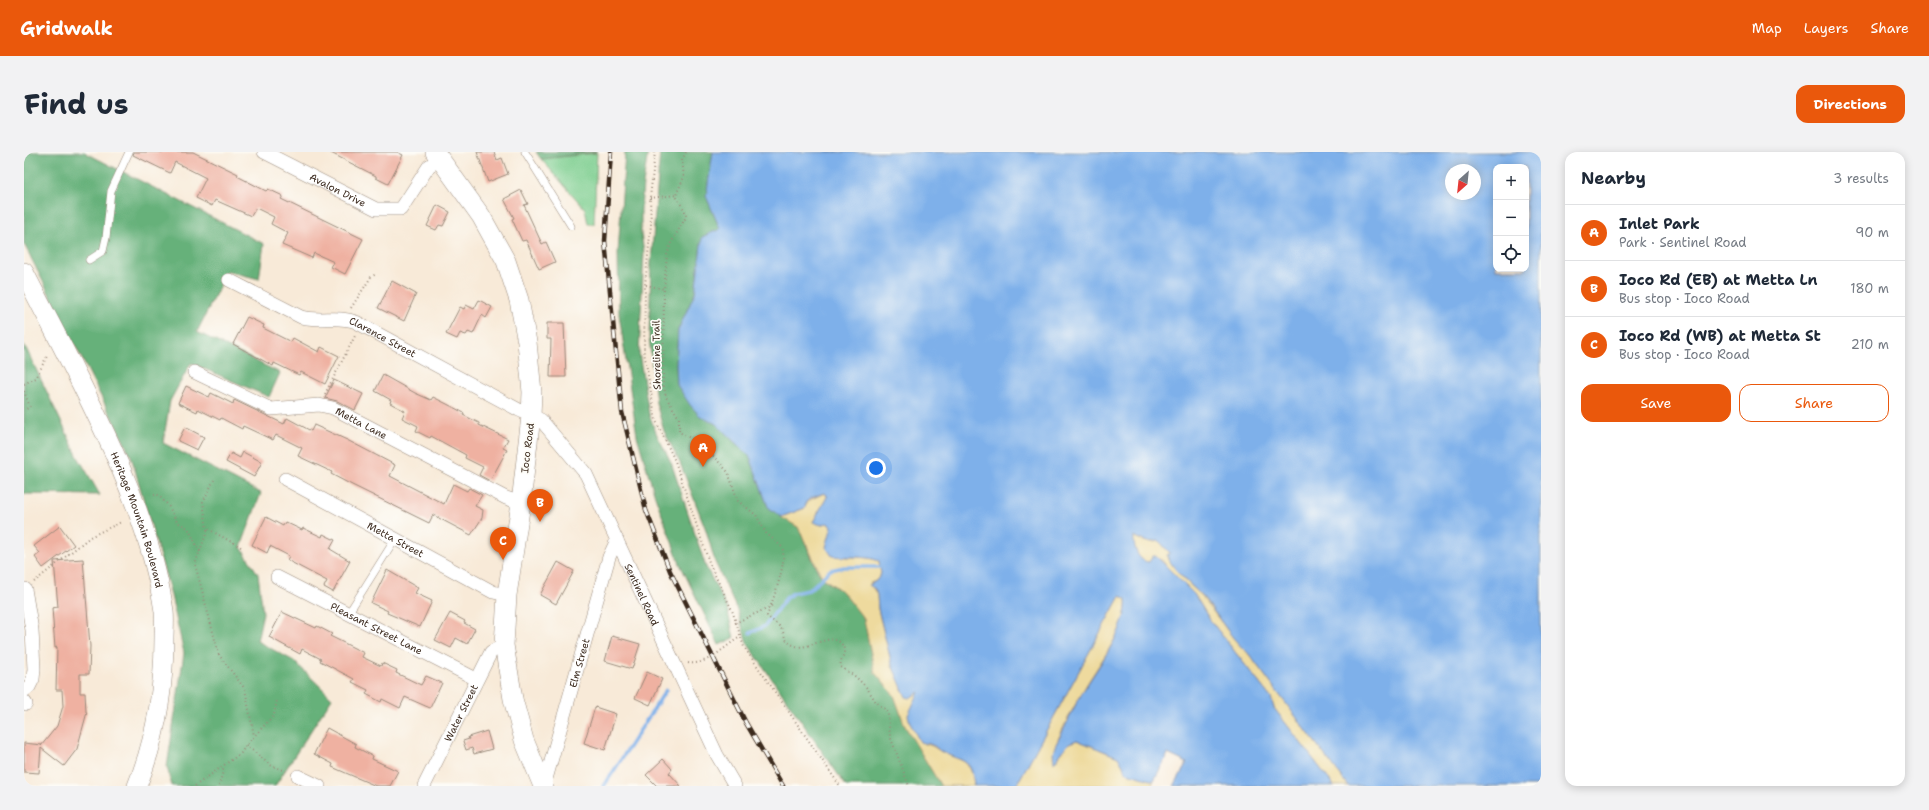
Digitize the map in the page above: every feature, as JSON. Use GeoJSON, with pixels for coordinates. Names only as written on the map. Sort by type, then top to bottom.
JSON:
{"type":"FeatureCollection","features":[{"type":"Feature","properties":{"kind":"main road","name":"Ioco Road"},"geometry":{"type":"LineString","coordinates":[[437,156],[481,216],[506,261],[519,300],[527,342],[532,392],[531,416],[521,503],[507,595],[504,645],[513,699],[521,727],[543,786]]}},
{"type":"Feature","properties":{"kind":"main road","name":"Heritage Mountain Boulevard"},"geometry":{"type":"LineString","coordinates":[[24,272],[96,417],[124,478],[152,557],[164,612],[164,666],[155,731],[137,786]]}},
{"type":"Feature","properties":{"kind":"street","name":"Avalon Drive"},"geometry":{"type":"LineString","coordinates":[[264,152],[376,209],[401,210],[437,156]]}},
{"type":"Feature","properties":{"kind":"street","name":"Clarence Street"},"geometry":{"type":"LineString","coordinates":[[229,280],[301,317],[312,320],[338,317],[347,318],[362,324],[531,416]]}},
{"type":"Feature","properties":{"kind":"street","name":"Metta Lane"},"geometry":{"type":"LineString","coordinates":[[194,372],[272,409],[319,405],[333,408],[506,498],[521,503]]}},
{"type":"Feature","properties":{"kind":"street","name":"Sentinel Road"},"geometry":{"type":"LineString","coordinates":[[531,416],[541,420],[586,474],[717,755],[735,786]]}},
{"type":"Feature","properties":{"kind":"street","name":"Metta Street"},"geometry":{"type":"LineString","coordinates":[[285,479],[493,592],[507,595]]}},
{"type":"Feature","properties":{"kind":"street","name":"Elm Street"},"geometry":{"type":"LineString","coordinates":[[543,786],[609,557],[617,540]]}},
{"type":"Feature","properties":{"kind":"street","name":"Pleasant Street Lane"},"geometry":{"type":"LineString","coordinates":[[277,577],[476,679]]}},
{"type":"Feature","properties":{"kind":"street"},"geometry":{"type":"LineString","coordinates":[[25,589],[32,630],[34,669],[33,679],[25,698]]}},
{"type":"Feature","properties":{"kind":"street","name":"Water Street"},"geometry":{"type":"LineString","coordinates":[[424,786],[476,679],[491,652],[504,645]]}},
{"type":"Feature","properties":{"kind":"street"},"geometry":{"type":"LineString","coordinates":[[298,776],[319,786]]}},
{"type":"Feature","properties":{"kind":"lane"},"geometry":{"type":"LineString","coordinates":[[89,260],[103,251],[106,238],[111,191],[129,152]]}},
{"type":"Feature","properties":{"kind":"lane"},"geometry":{"type":"LineString","coordinates":[[525,152],[571,226]]}},
{"type":"Feature","properties":{"kind":"lane"},"geometry":{"type":"LineString","coordinates":[[348,614],[395,539]]}},
{"type":"Feature","properties":{"kind":"path"},"geometry":{"type":"LineString","coordinates":[[655,152],[650,198],[651,225],[645,285],[644,352],[656,421],[675,461],[710,564],[732,610],[744,647],[840,786]]}},
{"type":"Feature","properties":{"kind":"path"},"geometry":{"type":"LineString","coordinates":[[650,198],[676,195],[684,177],[682,160],[686,152]]}},
{"type":"Feature","properties":{"kind":"path","name":"Shoreline Trail"},"geometry":{"type":"LineString","coordinates":[[676,195],[679,203],[686,212],[686,217],[668,251],[664,289],[663,382],[666,397],[679,418],[679,432],[703,445],[728,472],[738,501],[756,515],[766,533],[780,545],[784,551],[782,569],[772,606],[767,616],[782,630],[785,640],[796,647],[803,648],[827,639],[832,639],[841,645],[844,652],[840,667],[862,683],[888,714],[890,736],[909,786]]}},
{"type":"Feature","properties":{"kind":"path"},"geometry":{"type":"LineString","coordinates":[[347,318],[353,304],[371,277],[376,274]]}},
{"type":"Feature","properties":{"kind":"path"},"geometry":{"type":"LineString","coordinates":[[645,285],[664,289]]}},
{"type":"Feature","properties":{"kind":"path"},"geometry":{"type":"LineString","coordinates":[[319,405],[362,324]]}},
{"type":"Feature","properties":{"kind":"path"},"geometry":{"type":"LineString","coordinates":[[24,384],[36,378],[47,356]]}},
{"type":"Feature","properties":{"kind":"path"},"geometry":{"type":"LineString","coordinates":[[24,391],[30,407],[24,410]]}},
{"type":"Feature","properties":{"kind":"path"},"geometry":{"type":"LineString","coordinates":[[214,480],[203,502],[208,532],[195,564],[219,655],[245,689],[254,736]]}},
{"type":"Feature","properties":{"kind":"path"},"geometry":{"type":"LineString","coordinates":[[154,494],[157,494],[168,505],[177,522],[188,528],[200,552]]}},
{"type":"Feature","properties":{"kind":"path"},"geometry":{"type":"LineString","coordinates":[[25,589],[90,537],[121,522]]}},
{"type":"Feature","properties":{"kind":"path"},"geometry":{"type":"LineString","coordinates":[[208,532],[208,529],[241,547]]}},
{"type":"Feature","properties":{"kind":"path"},"geometry":{"type":"LineString","coordinates":[[735,623],[772,606]]}},
{"type":"Feature","properties":{"kind":"path"},"geometry":{"type":"LineString","coordinates":[[674,661],[696,664],[704,662],[740,637]]}},
{"type":"Feature","properties":{"kind":"path"},"geometry":{"type":"LineString","coordinates":[[195,786],[241,753],[246,745],[274,715],[277,700]]}},
{"type":"Feature","properties":{"kind":"path"},"geometry":{"type":"LineString","coordinates":[[246,745],[270,765],[298,776]]}},
{"type":"Feature","properties":{"kind":"path"},"geometry":{"type":"LineString","coordinates":[[219,786],[224,766]]}},
{"type":"Feature","properties":{"kind":"green space"},"geometry":{"type":"Polygon","coordinates":[[[24,152],[84,152],[264,244],[259,279],[227,271],[197,332],[280,373],[269,397],[191,363],[170,401],[163,443],[261,493],[241,547],[258,574],[263,613],[257,641],[294,661],[332,698],[275,786],[172,786],[167,767],[184,653],[170,591],[131,456],[24,244],[24,152]]]}},
{"type":"Feature","properties":{"kind":"green space"},"geometry":{"type":"Polygon","coordinates":[[[536,152],[597,152],[541,159],[536,152]]]}},
{"type":"Feature","properties":{"kind":"green space"},"geometry":{"type":"Polygon","coordinates":[[[625,152],[648,152],[641,209],[641,234],[644,252],[639,353],[649,414],[657,435],[671,462],[706,567],[727,608],[734,638],[719,645],[680,564],[655,496],[637,436],[619,314],[618,253],[625,152]]]}},
{"type":"Feature","properties":{"kind":"green space"},"geometry":{"type":"Polygon","coordinates":[[[660,152],[713,152],[706,196],[720,229],[702,237],[695,293],[678,330],[676,365],[677,385],[700,416],[716,424],[750,457],[768,507],[798,527],[818,572],[824,580],[843,592],[864,619],[872,659],[883,682],[894,695],[905,726],[941,786],[846,786],[747,643],[737,610],[715,562],[706,530],[680,463],[664,431],[656,403],[649,337],[651,263],[660,152]]]}},
{"type":"Feature","properties":{"kind":"green space"},"geometry":{"type":"Polygon","coordinates":[[[597,153],[594,224],[588,224],[585,209],[541,159],[597,153]]]}},
{"type":"Feature","properties":{"kind":"green space"},"geometry":{"type":"Polygon","coordinates":[[[24,344],[77,455],[100,495],[24,494],[24,344]]]}},
{"type":"Feature","properties":{"kind":"sand"},"geometry":{"type":"Polygon","coordinates":[[[824,493],[827,497],[813,522],[827,523],[832,526],[832,556],[862,557],[879,561],[881,574],[876,581],[870,583],[877,595],[878,609],[892,665],[901,684],[902,690],[920,691],[916,700],[925,744],[961,760],[969,766],[973,777],[974,786],[941,786],[905,726],[894,695],[875,673],[864,619],[843,592],[822,577],[798,527],[781,517],[805,508],[806,502],[824,493]]]}},
{"type":"Feature","properties":{"kind":"sand"},"geometry":{"type":"Polygon","coordinates":[[[1133,536],[1142,541],[1149,542],[1159,541],[1156,537],[1170,553],[1168,558],[1181,576],[1199,593],[1235,640],[1248,653],[1348,786],[1334,786],[1274,708],[1271,698],[1210,620],[1194,594],[1170,572],[1163,561],[1153,556],[1149,562],[1142,559],[1135,549],[1133,536]]]}},
{"type":"Feature","properties":{"kind":"sand"},"geometry":{"type":"Polygon","coordinates":[[[1120,596],[1126,599],[1126,609],[1119,631],[1073,709],[1059,736],[1053,753],[1060,755],[1069,743],[1077,740],[1118,757],[1127,773],[1154,780],[1151,786],[1016,786],[1120,596]]]}},
{"type":"Feature","properties":{"kind":"water"},"geometry":{"type":"Polygon","coordinates":[[[713,152],[1541,152],[1541,786],[1348,786],[1248,653],[1234,639],[1199,593],[1172,565],[1167,555],[1170,553],[1159,541],[1147,542],[1134,536],[1135,549],[1142,559],[1149,562],[1153,556],[1156,556],[1194,594],[1210,620],[1271,698],[1274,708],[1334,786],[1174,786],[1187,763],[1168,754],[1154,780],[1151,780],[1127,773],[1118,757],[1077,740],[1069,743],[1054,763],[1053,753],[1055,746],[1078,699],[1103,660],[1123,622],[1126,610],[1126,599],[1120,596],[1016,786],[974,786],[973,776],[968,765],[960,759],[940,751],[933,745],[920,742],[910,723],[908,715],[919,692],[910,698],[906,697],[892,665],[878,609],[877,595],[875,589],[869,585],[876,581],[881,574],[879,561],[862,557],[832,556],[826,547],[832,526],[827,523],[821,525],[813,522],[827,497],[824,493],[811,498],[806,502],[805,508],[781,517],[768,507],[750,457],[716,424],[700,416],[690,405],[677,385],[676,365],[678,330],[695,293],[702,237],[720,229],[706,196],[713,152]]]}},
{"type":"Feature","properties":{"kind":"building"},"geometry":{"type":"Polygon","coordinates":[[[134,152],[193,152],[238,174],[237,176],[266,191],[268,189],[283,196],[281,199],[363,239],[345,274],[331,267],[334,262],[314,253],[312,258],[282,245],[288,233],[271,224],[274,217],[256,208],[251,216],[215,200],[212,206],[196,198],[206,178],[175,162],[170,173],[133,155],[134,152]]]}},
{"type":"Feature","properties":{"kind":"building"},"geometry":{"type":"Polygon","coordinates":[[[329,152],[397,152],[403,155],[388,184],[376,178],[376,176],[329,152]]]}},
{"type":"Feature","properties":{"kind":"building"},"geometry":{"type":"Polygon","coordinates":[[[477,152],[494,152],[497,160],[502,158],[508,174],[488,182],[477,152]]]}},
{"type":"Feature","properties":{"kind":"building"},"geometry":{"type":"Polygon","coordinates":[[[521,190],[528,204],[524,205],[542,244],[546,242],[555,262],[539,269],[526,240],[522,241],[512,219],[514,218],[504,199],[521,190]]]}},
{"type":"Feature","properties":{"kind":"building"},"geometry":{"type":"Polygon","coordinates":[[[437,205],[450,212],[443,226],[439,225],[436,230],[427,226],[437,205]]]}},
{"type":"Feature","properties":{"kind":"building"},"geometry":{"type":"Polygon","coordinates":[[[392,281],[416,294],[404,321],[378,308],[392,281]]]}},
{"type":"Feature","properties":{"kind":"building"},"geometry":{"type":"Polygon","coordinates":[[[479,300],[492,307],[486,318],[482,315],[473,334],[468,332],[466,335],[460,333],[457,339],[446,334],[460,307],[464,309],[466,305],[474,309],[479,300]]]}},
{"type":"Feature","properties":{"kind":"building"},"geometry":{"type":"Polygon","coordinates":[[[247,317],[264,325],[263,328],[291,342],[293,338],[319,352],[321,347],[339,356],[325,384],[301,372],[299,375],[274,363],[273,366],[233,344],[247,317]]]}},
{"type":"Feature","properties":{"kind":"building"},"geometry":{"type":"Polygon","coordinates":[[[547,323],[564,323],[566,377],[550,377],[551,339],[547,339],[547,323]]]}},
{"type":"Feature","properties":{"kind":"building"},"geometry":{"type":"Polygon","coordinates":[[[383,375],[415,393],[431,400],[433,397],[447,404],[464,413],[463,415],[479,423],[479,425],[508,439],[503,448],[507,450],[490,481],[479,475],[483,467],[465,458],[466,455],[431,436],[430,438],[416,431],[418,426],[402,418],[405,411],[390,403],[391,400],[375,391],[383,375]]]}},
{"type":"Feature","properties":{"kind":"building"},"geometry":{"type":"Polygon","coordinates":[[[334,380],[363,394],[355,410],[337,401],[325,398],[334,380]]]}},
{"type":"Feature","properties":{"kind":"building"},"geometry":{"type":"Polygon","coordinates":[[[186,386],[209,397],[211,393],[233,404],[234,400],[284,424],[287,418],[311,431],[314,425],[347,440],[395,465],[390,476],[444,504],[453,484],[467,491],[469,488],[482,495],[475,506],[483,510],[482,518],[471,535],[433,515],[429,523],[348,483],[331,474],[332,472],[298,456],[302,448],[276,435],[273,440],[243,426],[242,429],[221,418],[220,420],[198,409],[197,412],[178,403],[186,386]]]}},
{"type":"Feature","properties":{"kind":"building"},"geometry":{"type":"Polygon","coordinates":[[[185,427],[204,437],[197,450],[178,441],[185,427]]]}},
{"type":"Feature","properties":{"kind":"building"},"geometry":{"type":"Polygon","coordinates":[[[243,452],[262,462],[254,477],[226,462],[231,453],[240,458],[243,452]]]}},
{"type":"Feature","properties":{"kind":"building"},"geometry":{"type":"Polygon","coordinates":[[[266,517],[283,526],[285,522],[302,530],[303,528],[322,537],[323,534],[335,540],[330,549],[350,561],[333,592],[324,587],[327,581],[287,560],[289,556],[270,546],[267,553],[252,545],[266,517]]]}},
{"type":"Feature","properties":{"kind":"building"},"geometry":{"type":"Polygon","coordinates":[[[60,526],[74,545],[43,568],[35,557],[40,553],[34,546],[60,526]]]}},
{"type":"Feature","properties":{"kind":"building"},"geometry":{"type":"Polygon","coordinates":[[[83,559],[90,646],[89,674],[80,674],[80,693],[85,693],[87,712],[77,749],[64,766],[41,748],[39,773],[24,772],[24,743],[42,745],[57,726],[63,706],[62,690],[56,690],[57,647],[55,648],[52,608],[58,607],[54,561],[83,559]]]}},
{"type":"Feature","properties":{"kind":"building"},"geometry":{"type":"Polygon","coordinates":[[[558,562],[574,571],[556,604],[540,595],[558,562]]]}},
{"type":"Feature","properties":{"kind":"building"},"geometry":{"type":"Polygon","coordinates":[[[387,570],[418,588],[415,593],[432,601],[420,627],[387,613],[388,611],[371,603],[387,570]]]}},
{"type":"Feature","properties":{"kind":"building"},"geometry":{"type":"Polygon","coordinates":[[[282,612],[316,628],[317,626],[332,634],[330,636],[364,653],[362,657],[381,666],[382,663],[397,670],[396,673],[421,685],[426,676],[442,683],[430,708],[405,697],[400,708],[382,699],[381,702],[366,694],[368,690],[352,682],[354,679],[320,661],[321,659],[302,649],[300,654],[269,637],[282,612]]]}},
{"type":"Feature","properties":{"kind":"building"},"geometry":{"type":"Polygon","coordinates":[[[450,613],[465,621],[464,623],[475,629],[467,644],[456,638],[451,648],[435,640],[450,613]]]}},
{"type":"Feature","properties":{"kind":"building"},"geometry":{"type":"Polygon","coordinates":[[[612,636],[640,644],[632,669],[605,661],[612,636]]]}},
{"type":"Feature","properties":{"kind":"building"},"geometry":{"type":"Polygon","coordinates":[[[647,672],[662,679],[650,705],[635,698],[647,672]]]}},
{"type":"Feature","properties":{"kind":"building"},"geometry":{"type":"Polygon","coordinates":[[[595,707],[616,714],[605,750],[584,743],[595,707]]]}},
{"type":"Feature","properties":{"kind":"building"},"geometry":{"type":"Polygon","coordinates":[[[327,728],[356,744],[355,747],[373,756],[372,759],[398,771],[390,786],[376,786],[332,767],[333,764],[314,754],[327,728]]]}},
{"type":"Feature","properties":{"kind":"building"},"geometry":{"type":"Polygon","coordinates":[[[487,731],[492,749],[474,754],[472,748],[466,750],[463,741],[469,739],[468,737],[487,731]]]}},
{"type":"Feature","properties":{"kind":"building"},"geometry":{"type":"Polygon","coordinates":[[[663,759],[672,769],[669,773],[681,786],[657,786],[646,775],[663,759]]]}},
{"type":"Feature","properties":{"kind":"waterway"},"geometry":{"type":"LineString","coordinates":[[750,633],[765,626],[786,598],[793,593],[809,590],[830,570],[844,567],[883,567]]}},
{"type":"Feature","properties":{"kind":"waterway"},"geometry":{"type":"LineString","coordinates":[[604,786],[666,690]]}},
{"type":"Feature","properties":{"kind":"railway"},"geometry":{"type":"LineString","coordinates":[[611,152],[605,241],[622,412],[646,510],[670,571],[746,723],[783,786]]}},
{"type":"Feature","properties":{"kind":"place","name":"Inlet Park"},"geometry":{"type":"Point","coordinates":[703,467]}},
{"type":"Feature","properties":{"kind":"place","name":"Ioco Rd (EB) at Metta Ln"},"geometry":{"type":"Point","coordinates":[540,522]}},
{"type":"Feature","properties":{"kind":"place","name":"Ioco Rd (WB) at Metta St"},"geometry":{"type":"Point","coordinates":[503,560]}}]}
